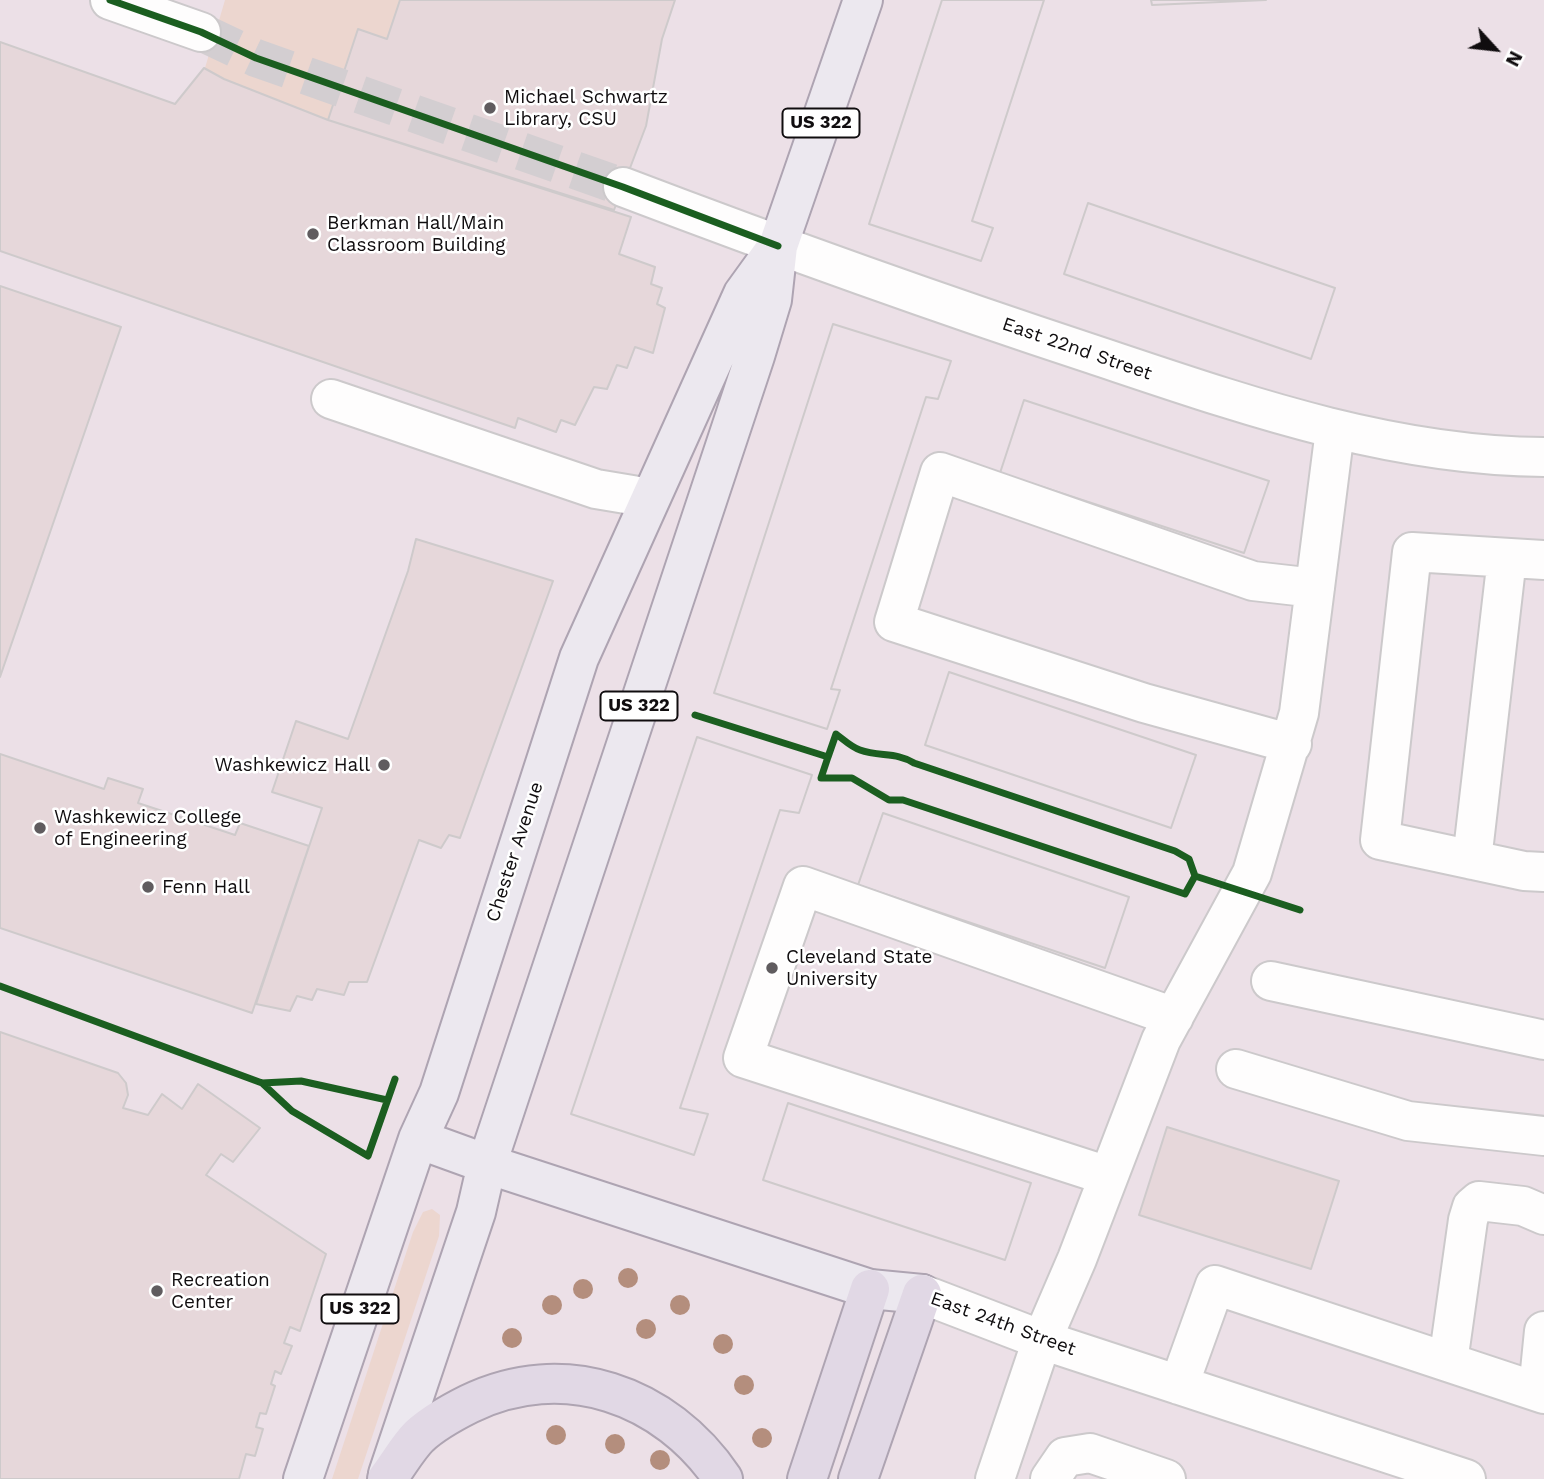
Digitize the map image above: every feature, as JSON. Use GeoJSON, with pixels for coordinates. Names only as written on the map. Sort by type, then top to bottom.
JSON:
{"type":"FeatureCollection","features":[{"type":"Feature","properties":{"kind":"highway"},"geometry":{"type":"LineString","coordinates":[[807,1479],[870,1289]]}},
{"type":"Feature","properties":{"kind":"highway"},"geometry":{"type":"LineString","coordinates":[[859,1479],[922,1294]]}},
{"type":"Feature","properties":{"kind":"highway"},"geometry":{"type":"LineString","coordinates":[[387,1479],[419,1436],[456,1411],[494,1392],[543,1382],[590,1387],[630,1401],[675,1424],[709,1458],[723,1479]]}},
{"type":"Feature","properties":{"kind":"main road","name":"Chester Avenue"},"geometry":{"type":"LineString","coordinates":[[387,1479],[476,1212],[486,1164],[755,356],[772,300],[778,246],[863,0]]}},
{"type":"Feature","properties":{"kind":"main road","name":"Chester Avenue"},"geometry":{"type":"LineString","coordinates":[[303,1479],[418,1139],[439,1093],[579,657],[743,294],[778,246]]}},
{"type":"Feature","properties":{"kind":"main road","name":"East 24th Street"},"geometry":{"type":"LineString","coordinates":[[418,1139],[486,1164],[870,1289],[922,1294]]}},
{"type":"Feature","properties":{"kind":"street"},"geometry":{"type":"LineString","coordinates":[[110,0],[201,33]]}},
{"type":"Feature","properties":{"kind":"street","name":"East 22nd Street"},"geometry":{"type":"LineString","coordinates":[[623,187],[778,246],[1240,404],[1373,439],[1475,453],[1544,457]]}},
{"type":"Feature","properties":{"kind":"street"},"geometry":{"type":"LineString","coordinates":[[331,399],[596,489],[650,498]]}},
{"type":"Feature","properties":{"kind":"street"},"geometry":{"type":"LineString","coordinates":[[995,1479],[1042,1340],[1161,1040],[1252,873],[1292,744],[1335,430]]}},
{"type":"Feature","properties":{"kind":"street"},"geometry":{"type":"LineString","coordinates":[[1292,744],[1144,703],[894,622],[940,472],[1253,580],[1315,588]]}},
{"type":"Feature","properties":{"kind":"street"},"geometry":{"type":"LineString","coordinates":[[1472,860],[1525,559],[1412,552],[1380,840],[1524,872],[1544,872]]}},
{"type":"Feature","properties":{"kind":"street"},"geometry":{"type":"LineString","coordinates":[[1108,1176],[744,1058],[803,886],[1174,1017]]}},
{"type":"Feature","properties":{"kind":"street"},"geometry":{"type":"LineString","coordinates":[[1271,981],[1544,1040]]}},
{"type":"Feature","properties":{"kind":"street"},"geometry":{"type":"LineString","coordinates":[[1236,1069],[1408,1121],[1544,1136]]}},
{"type":"Feature","properties":{"kind":"street"},"geometry":{"type":"LineString","coordinates":[[1448,1362],[1472,1207],[1479,1201],[1523,1206],[1544,1215]]}},
{"type":"Feature","properties":{"kind":"street"},"geometry":{"type":"LineString","coordinates":[[1179,1385],[1215,1285],[1541,1392],[1544,1331]]}},
{"type":"Feature","properties":{"kind":"street","name":"East 24th Street"},"geometry":{"type":"LineString","coordinates":[[922,1294],[1042,1340],[1466,1479]]}},
{"type":"Feature","properties":{"kind":"street"},"geometry":{"type":"LineString","coordinates":[[1050,1479],[1065,1457],[1090,1453],[1166,1479]]}},
{"type":"Feature","properties":{"kind":"shaded area","name":"Cleveland State University"},"geometry":{"type":"Polygon","coordinates":[[[0,0],[1544,0],[1544,1479],[0,1479],[0,0]]]}},
{"type":"Feature","properties":{"kind":"shaded area"},"geometry":{"type":"Polygon","coordinates":[[[225,0],[400,0],[387,39],[358,30],[328,120],[224,79],[205,68],[225,0]]]}},
{"type":"Feature","properties":{"kind":"shaded area"},"geometry":{"type":"Polygon","coordinates":[[[432,1209],[440,1215],[439,1236],[358,1479],[332,1479],[413,1232],[423,1212],[432,1209]]]}},
{"type":"Feature","properties":{"kind":"building","name":"Michael Schwartz Library, CSU"},"geometry":{"type":"Polygon","coordinates":[[[400,0],[675,0],[662,39],[646,126],[614,210],[328,120],[358,29],[387,39],[400,0]]]}},
{"type":"Feature","properties":{"kind":"building"},"geometry":{"type":"Polygon","coordinates":[[[942,0],[1044,0],[972,221],[993,228],[981,261],[869,224],[942,0]]]}},
{"type":"Feature","properties":{"kind":"building"},"geometry":{"type":"Polygon","coordinates":[[[942,0],[1044,0],[972,221],[993,228],[981,261],[869,224],[942,0]]]}},
{"type":"Feature","properties":{"kind":"building"},"geometry":{"type":"Polygon","coordinates":[[[1151,0],[1266,0],[1152,5],[1151,0]]]}},
{"type":"Feature","properties":{"kind":"building"},"geometry":{"type":"Polygon","coordinates":[[[1151,0],[1266,0],[1152,5],[1151,0]]]}},
{"type":"Feature","properties":{"kind":"building","name":"Berkman Hall/Main Classroom Building"},"geometry":{"type":"Polygon","coordinates":[[[0,42],[175,104],[204,68],[224,79],[328,120],[631,217],[619,254],[655,267],[651,284],[662,288],[657,304],[665,308],[653,353],[635,347],[627,368],[617,365],[607,389],[594,387],[575,425],[561,420],[556,432],[518,418],[515,428],[0,251],[0,42]]]}},
{"type":"Feature","properties":{"kind":"building"},"geometry":{"type":"Polygon","coordinates":[[[1088,203],[1335,288],[1311,359],[1064,274],[1088,203]]]}},
{"type":"Feature","properties":{"kind":"building"},"geometry":{"type":"Polygon","coordinates":[[[1088,203],[1335,288],[1311,359],[1064,274],[1088,203]]]}},
{"type":"Feature","properties":{"kind":"building"},"geometry":{"type":"Polygon","coordinates":[[[0,286],[121,327],[0,677],[0,286]]]}},
{"type":"Feature","properties":{"kind":"building"},"geometry":{"type":"Polygon","coordinates":[[[833,324],[951,361],[938,399],[926,397],[831,689],[840,690],[827,729],[714,693],[833,324]]]}},
{"type":"Feature","properties":{"kind":"building"},"geometry":{"type":"Polygon","coordinates":[[[833,324],[951,361],[938,399],[926,397],[831,689],[840,690],[827,729],[714,693],[833,324]]]}},
{"type":"Feature","properties":{"kind":"building"},"geometry":{"type":"Polygon","coordinates":[[[1024,400],[1269,481],[1244,553],[1000,473],[1024,400]]]}},
{"type":"Feature","properties":{"kind":"building"},"geometry":{"type":"Polygon","coordinates":[[[1024,400],[1269,481],[1244,553],[1000,473],[1024,400]]]}},
{"type":"Feature","properties":{"kind":"building","name":"Washkewicz Hall"},"geometry":{"type":"Polygon","coordinates":[[[416,539],[553,581],[460,838],[449,835],[441,848],[419,840],[367,982],[349,982],[344,995],[317,989],[312,1000],[297,996],[290,1011],[256,1004],[322,808],[272,792],[296,721],[348,739],[408,571],[416,539]]]}},
{"type":"Feature","properties":{"kind":"building"},"geometry":{"type":"Polygon","coordinates":[[[949,672],[1196,755],[1171,828],[925,745],[949,672]]]}},
{"type":"Feature","properties":{"kind":"building"},"geometry":{"type":"Polygon","coordinates":[[[949,672],[1196,755],[1171,828],[925,745],[949,672]]]}},
{"type":"Feature","properties":{"kind":"building"},"geometry":{"type":"Polygon","coordinates":[[[697,737],[812,775],[799,813],[780,810],[680,1108],[708,1114],[694,1155],[571,1114],[697,737]]]}},
{"type":"Feature","properties":{"kind":"building"},"geometry":{"type":"Polygon","coordinates":[[[697,737],[812,775],[799,813],[780,810],[680,1108],[708,1114],[694,1155],[571,1114],[697,737]]]}},
{"type":"Feature","properties":{"kind":"building","name":"Fenn Hall"},"geometry":{"type":"Polygon","coordinates":[[[0,754],[104,789],[108,778],[143,789],[138,803],[235,835],[240,823],[309,846],[252,1013],[0,928],[0,754]]]}},
{"type":"Feature","properties":{"kind":"building"},"geometry":{"type":"Polygon","coordinates":[[[883,813],[1129,897],[1105,968],[858,885],[883,813]]]}},
{"type":"Feature","properties":{"kind":"building"},"geometry":{"type":"Polygon","coordinates":[[[883,813],[1129,897],[1105,968],[858,885],[883,813]]]}},
{"type":"Feature","properties":{"kind":"building","name":"Recreation Center"},"geometry":{"type":"Polygon","coordinates":[[[0,1032],[118,1073],[126,1083],[128,1095],[123,1108],[148,1115],[162,1094],[182,1109],[198,1084],[260,1128],[233,1162],[221,1154],[206,1175],[326,1254],[300,1331],[290,1327],[284,1343],[292,1346],[281,1374],[275,1371],[271,1384],[275,1386],[266,1414],[260,1413],[256,1427],[263,1429],[255,1456],[246,1454],[239,1479],[0,1479],[0,1032]]]}},
{"type":"Feature","properties":{"kind":"building"},"geometry":{"type":"Polygon","coordinates":[[[788,1103],[1031,1183],[1005,1260],[763,1180],[788,1103]]]}},
{"type":"Feature","properties":{"kind":"building"},"geometry":{"type":"Polygon","coordinates":[[[788,1103],[1031,1183],[1005,1260],[763,1180],[788,1103]]]}},
{"type":"Feature","properties":{"kind":"building"},"geometry":{"type":"Polygon","coordinates":[[[1167,1127],[1339,1181],[1311,1269],[1139,1215],[1167,1127]]]}},
{"type":"Feature","properties":{"kind":"tunnel"},"geometry":{"type":"LineString","coordinates":[[201,32],[256,58],[623,187]]}},
{"type":"Feature","properties":{"kind":"cycle path"},"geometry":{"type":"LineString","coordinates":[[110,0],[201,32],[256,58],[623,187],[778,246]]}},
{"type":"Feature","properties":{"kind":"cycle path"},"geometry":{"type":"LineString","coordinates":[[695,715],[828,757],[836,734],[860,750],[901,757],[1175,851],[1189,859],[1195,876],[1185,894],[903,800],[889,800],[852,778],[821,778],[828,757]]}},
{"type":"Feature","properties":{"kind":"cycle path"},"geometry":{"type":"LineString","coordinates":[[1195,876],[1300,910]]}},
{"type":"Feature","properties":{"kind":"cycle path"},"geometry":{"type":"LineString","coordinates":[[0,986],[262,1083],[301,1081],[387,1100]]}},
{"type":"Feature","properties":{"kind":"cycle path"},"geometry":{"type":"LineString","coordinates":[[262,1083],[292,1111],[368,1156],[395,1079]]}},
{"type":"Feature","properties":{"kind":"place","name":"Michael Schwartz Library, CSU"},"geometry":{"type":"Point","coordinates":[490,108]}},
{"type":"Feature","properties":{"kind":"place","name":"Berkman Hall/Main Classroom Building"},"geometry":{"type":"Point","coordinates":[313,234]}},
{"type":"Feature","properties":{"kind":"place","name":"Washkewicz Hall"},"geometry":{"type":"Point","coordinates":[384,765]}},
{"type":"Feature","properties":{"kind":"place","name":"Washkewicz College of Engineering"},"geometry":{"type":"Point","coordinates":[40,828]}},
{"type":"Feature","properties":{"kind":"place","name":"Fenn Hall"},"geometry":{"type":"Point","coordinates":[148,887]}},
{"type":"Feature","properties":{"kind":"place","name":"Cleveland State University"},"geometry":{"type":"Point","coordinates":[772,968]}},
{"type":"Feature","properties":{"kind":"place","name":"Recreation Center"},"geometry":{"type":"Point","coordinates":[157,1291]}}]}
